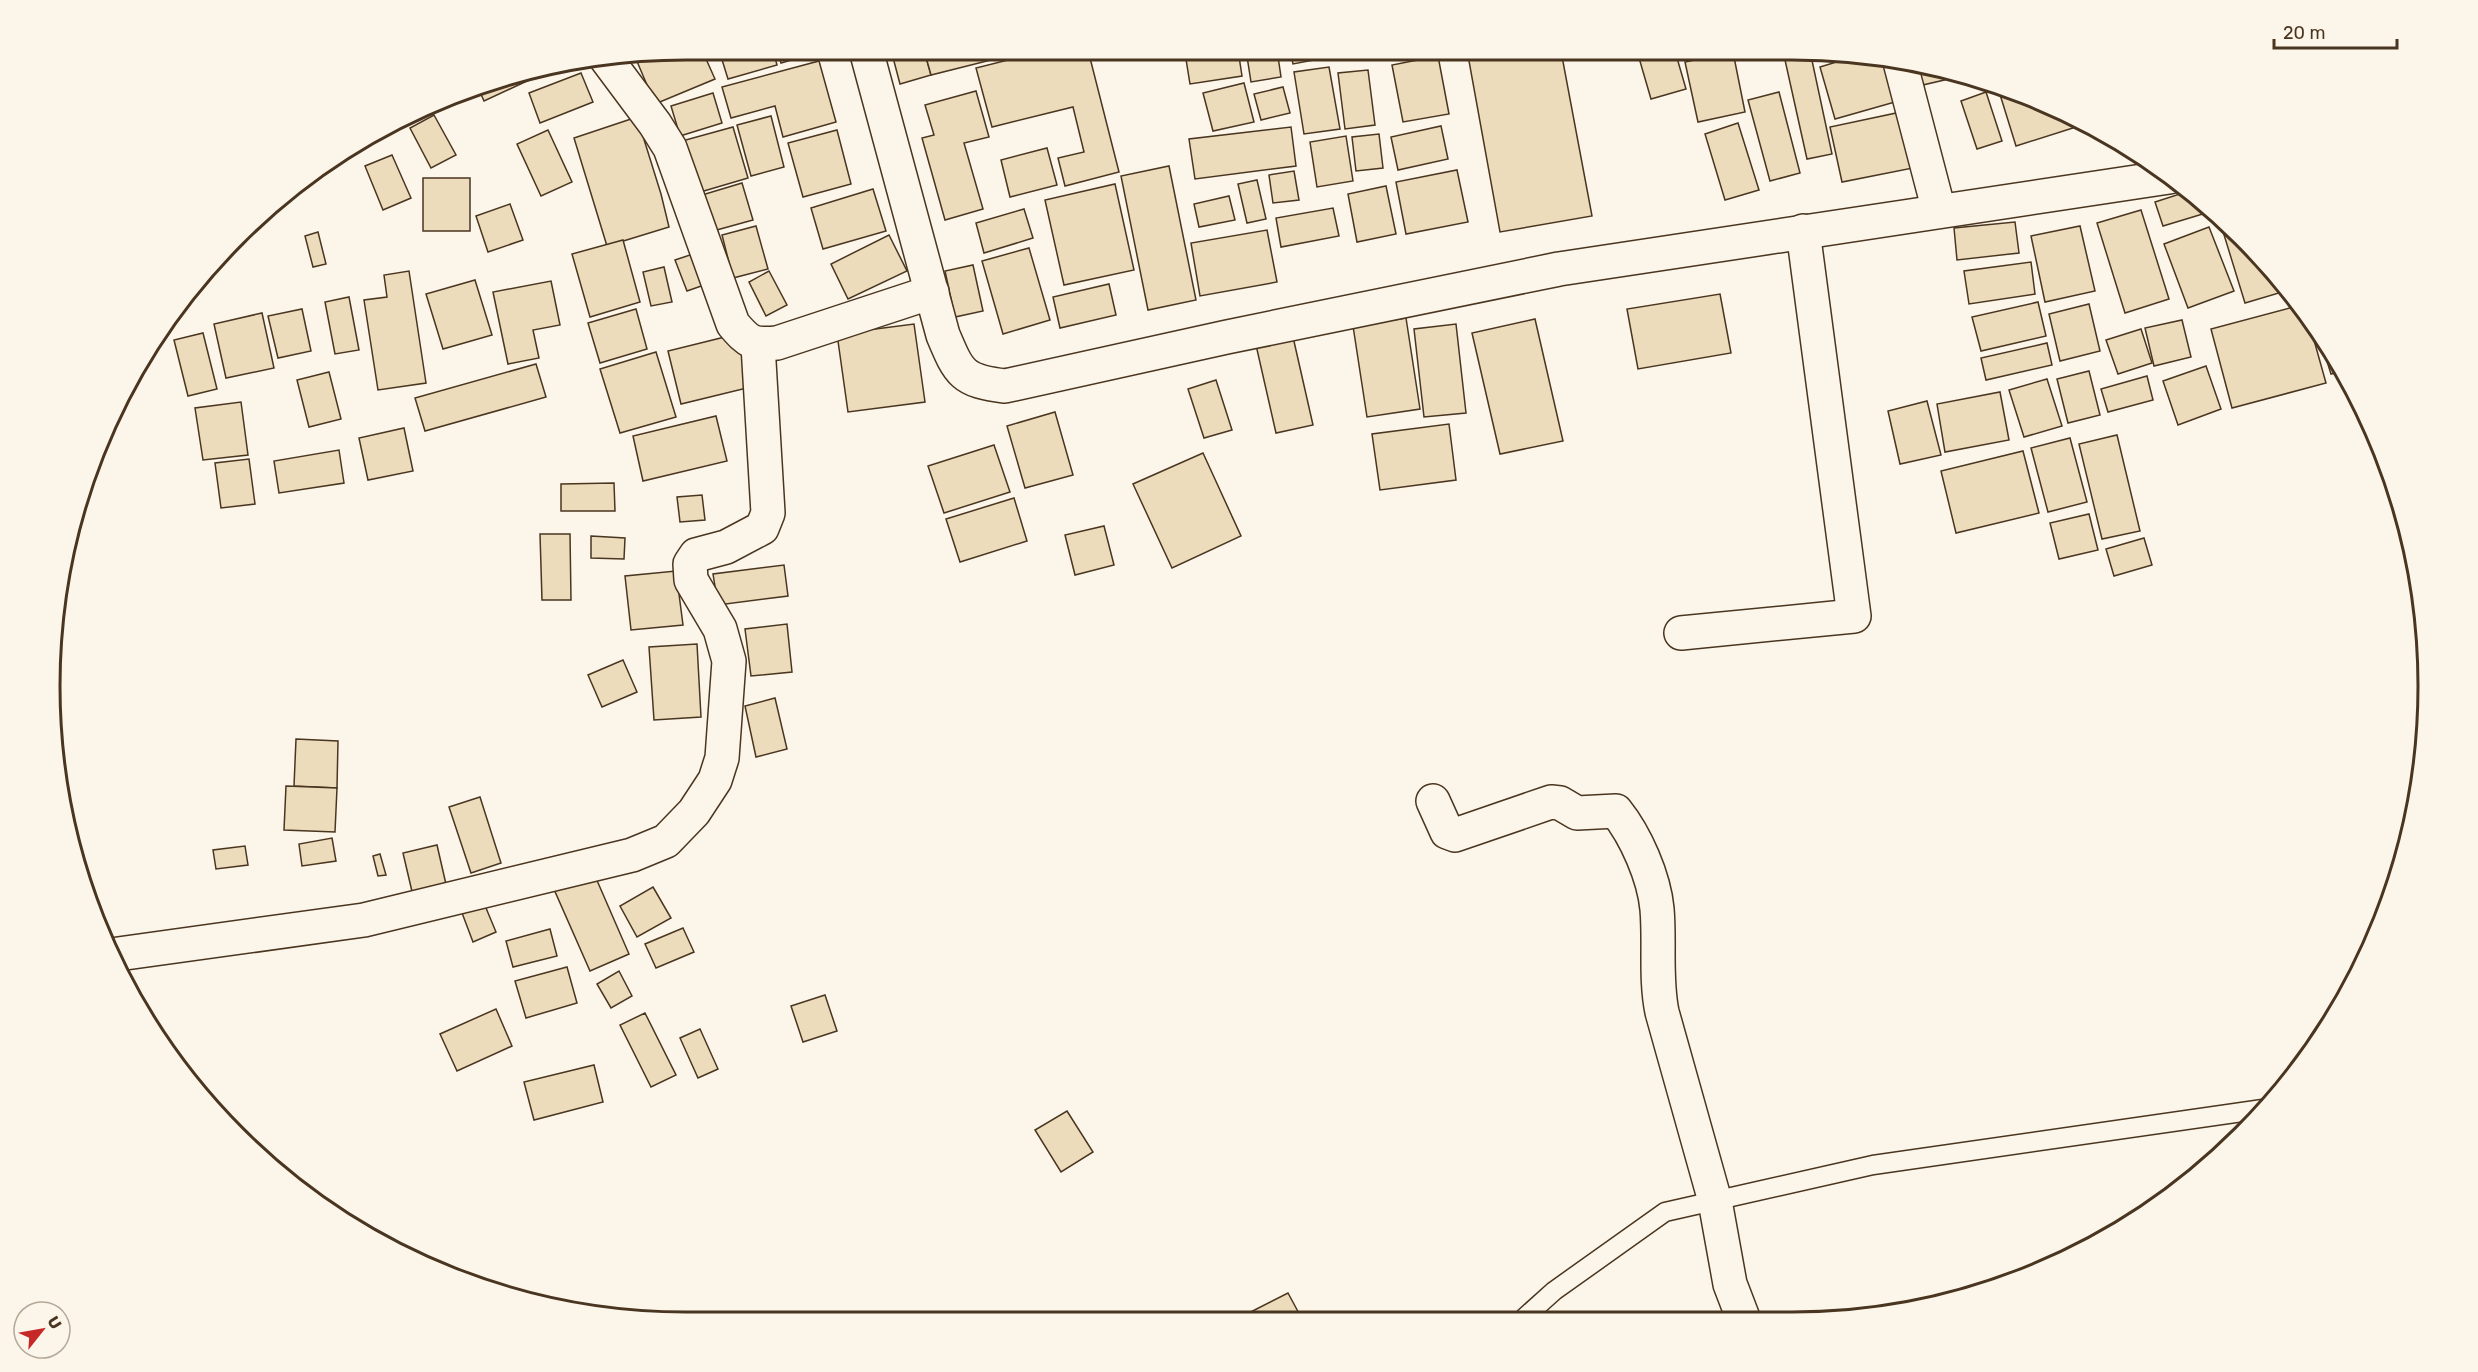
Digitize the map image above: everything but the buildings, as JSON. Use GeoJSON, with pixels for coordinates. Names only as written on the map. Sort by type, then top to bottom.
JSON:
{"type":"FeatureCollection","features":[{"type":"Feature","properties":{"kind":"street"},"geometry":{"type":"LineString","coordinates":[[869,60],[943,334],[956,367],[964,376],[977,382],[1005,386],[1429,295],[1631,257],[2158,179]]}},
{"type":"Feature","properties":{"kind":"street"},"geometry":{"type":"LineString","coordinates":[[610,64],[670,148],[734,324],[745,338],[758,345],[777,343],[932,292]]}},
{"type":"Feature","properties":{"kind":"street"},"geometry":{"type":"LineString","coordinates":[[1902,70],[1939,211]]}},
{"type":"Feature","properties":{"kind":"street"},"geometry":{"type":"LineString","coordinates":[[1682,633],[1854,616],[1803,231]]}},
{"type":"Feature","properties":{"kind":"street"},"geometry":{"type":"LineString","coordinates":[[121,954],[363,920],[633,855],[666,841],[694,812],[715,780],[722,758],[729,661],[720,629],[691,580],[690,564],[696,555],[726,547],[762,528],[768,513],[758,345]]}},
{"type":"Feature","properties":{"kind":"street"},"geometry":{"type":"LineString","coordinates":[[1433,801],[1447,832],[1455,835],[1551,802],[1560,803],[1577,813],[1610,809],[1616,811],[1623,820],[1647,870],[1657,907],[1658,991],[1662,1012],[1715,1200],[1730,1284],[1741,1312]]}},
{"type":"Feature","properties":{"kind":"lane"},"geometry":{"type":"LineString","coordinates":[[1531,1312],[1554,1291],[1665,1212],[1873,1165],[2253,1109]]}}]}
